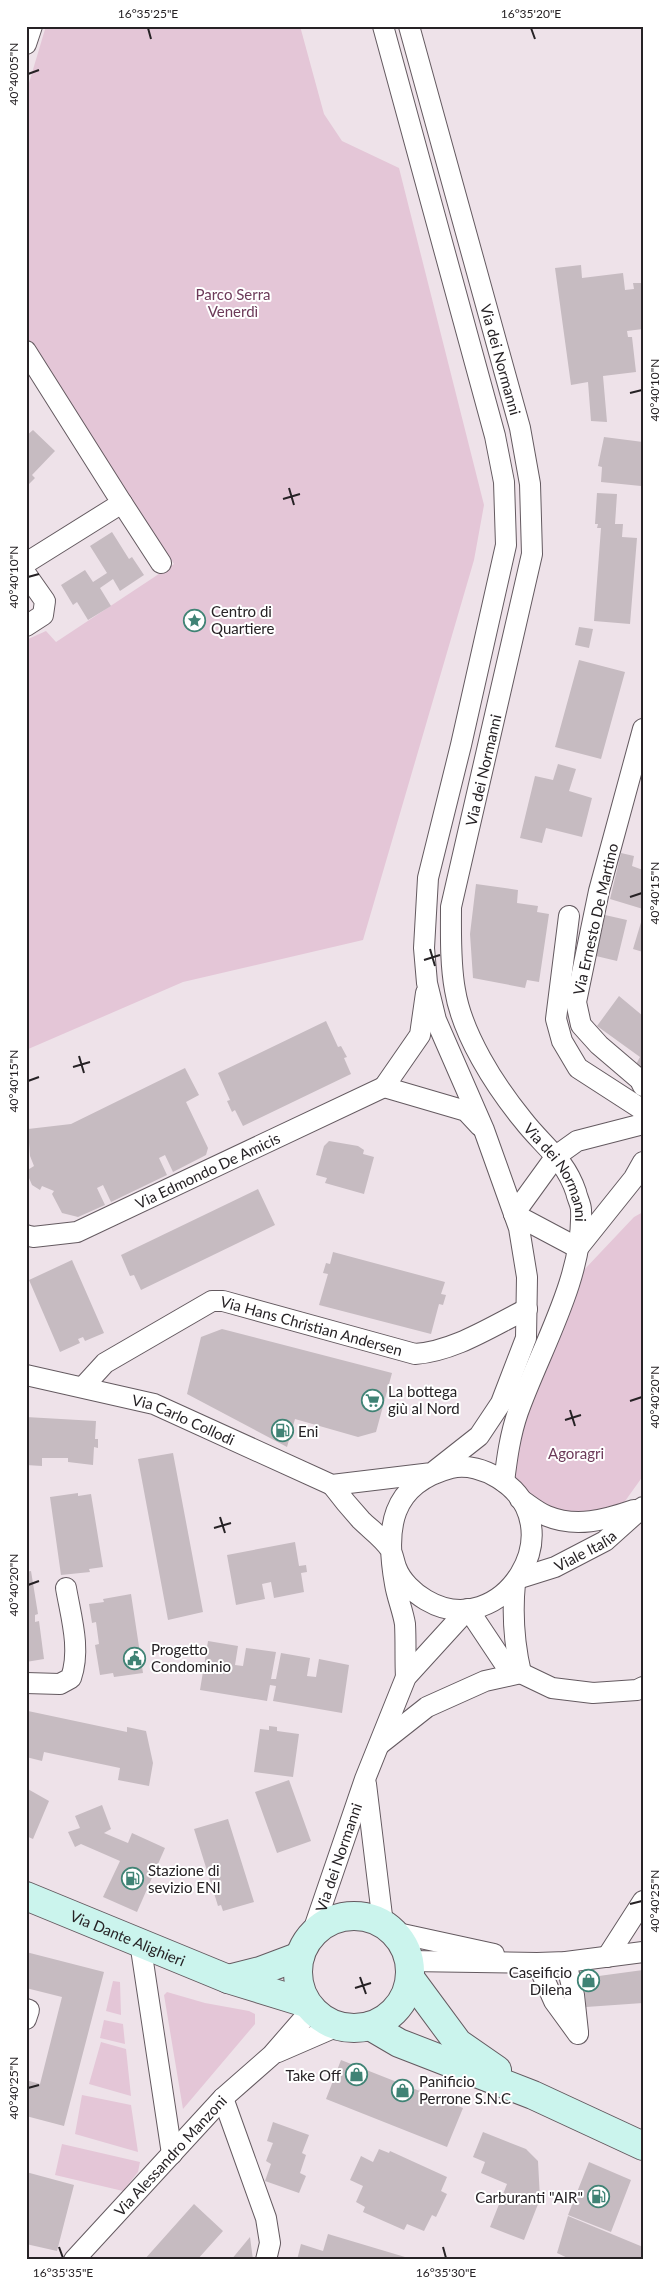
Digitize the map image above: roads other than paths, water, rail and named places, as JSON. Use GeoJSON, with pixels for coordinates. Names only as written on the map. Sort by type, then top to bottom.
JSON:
{"type":"FeatureCollection","features":[{"type":"Feature","properties":{"kind":"main road","name":"Via Dante Alighieri"},"geometry":{"type":"LineString","coordinates":[[26,1896],[228,1979],[309,2006],[323,2019],[338,2026],[354,2028],[370,2026]]}},
{"type":"Feature","properties":{"kind":"main road"},"geometry":{"type":"LineString","coordinates":[[228,1979],[260,1972],[306,1945],[333,1920],[346,1916],[371,1918],[388,1928],[403,1945],[409,1969],[458,2043],[533,2095]]}},
{"type":"Feature","properties":{"kind":"main road"},"geometry":{"type":"LineString","coordinates":[[306,1945],[298,1980],[309,2006]]}},
{"type":"Feature","properties":{"kind":"main road"},"geometry":{"type":"LineString","coordinates":[[370,2026],[382,2020],[401,2002],[409,1969]]}},
{"type":"Feature","properties":{"kind":"main road"},"geometry":{"type":"LineString","coordinates":[[370,2026],[399,2043],[533,2095],[643,2146]]}},
{"type":"Feature","properties":{"kind":"street"},"geometry":{"type":"LineString","coordinates":[[26,44],[32,26]]}},
{"type":"Feature","properties":{"kind":"street","name":"Via dei Normanni"},"geometry":{"type":"LineString","coordinates":[[383,26],[495,436],[504,482],[506,545],[461,745],[428,878],[424,948],[427,983],[436,1020],[484,1130],[519,1228],[527,1277],[526,1338],[501,1403],[479,1436],[432,1473]]}},
{"type":"Feature","properties":{"kind":"street","name":"Via dei Normanni"},"geometry":{"type":"LineString","coordinates":[[409,26],[520,428],[530,484],[532,554],[451,907],[450,944],[455,991],[469,1033],[496,1082],[523,1120],[569,1173],[581,1209],[578,1248],[556,1320],[518,1413],[508,1453],[504,1482]]}},
{"type":"Feature","properties":{"kind":"street"},"geometry":{"type":"LineString","coordinates":[[26,351],[32,377],[122,503],[161,563]]}},
{"type":"Feature","properties":{"kind":"street"},"geometry":{"type":"LineString","coordinates":[[26,563],[122,503]]}},
{"type":"Feature","properties":{"kind":"street"},"geometry":{"type":"LineString","coordinates":[[26,574],[45,601],[42,614],[26,626]]}},
{"type":"Feature","properties":{"kind":"street","name":"Via Ernesto De Martino"},"geometry":{"type":"LineString","coordinates":[[643,729],[599,891],[576,1002],[581,1025],[599,1045],[640,1080],[643,1086]]}},
{"type":"Feature","properties":{"kind":"street"},"geometry":{"type":"LineString","coordinates":[[569,916],[556,1019],[562,1041],[578,1068],[643,1110]]}},
{"type":"Feature","properties":{"kind":"street"},"geometry":{"type":"LineString","coordinates":[[427,983],[420,1035],[384,1087],[466,1111],[484,1130]]}},
{"type":"Feature","properties":{"kind":"street","name":"Via Edmondo De Amicis"},"geometry":{"type":"LineString","coordinates":[[26,1235],[33,1237],[77,1232],[384,1087]]}},
{"type":"Feature","properties":{"kind":"street"},"geometry":{"type":"LineString","coordinates":[[643,1124],[577,1141],[556,1156],[514,1214],[578,1248],[634,1178],[643,1162]]}},
{"type":"Feature","properties":{"kind":"street","name":"Via Hans Christian Andersen"},"geometry":{"type":"LineString","coordinates":[[82,1387],[105,1363],[212,1302],[223,1301],[415,1354],[430,1353],[454,1346],[527,1309]]}},
{"type":"Feature","properties":{"kind":"street","name":"Via Carlo Collodi"},"geometry":{"type":"LineString","coordinates":[[26,1375],[154,1404],[332,1485]]}},
{"type":"Feature","properties":{"kind":"street"},"geometry":{"type":"LineString","coordinates":[[455,1467],[472,1468],[489,1473],[504,1482],[520,1499],[529,1518],[532,1538],[529,1559],[517,1580],[506,1593],[488,1604],[468,1609],[447,1608],[427,1601],[409,1588],[397,1570],[390,1550],[332,1485],[432,1473],[455,1467]]}},
{"type":"Feature","properties":{"kind":"street"},"geometry":{"type":"LineString","coordinates":[[406,1677],[405,1623],[395,1585],[390,1550],[390,1526],[398,1505],[412,1486],[432,1473]]}},
{"type":"Feature","properties":{"kind":"street","name":"Viale Italia"},"geometry":{"type":"LineString","coordinates":[[520,1499],[546,1516],[579,1523],[613,1518],[643,1506]]}},
{"type":"Feature","properties":{"kind":"street","name":"Viale Italia"},"geometry":{"type":"LineString","coordinates":[[517,1580],[555,1567],[605,1541],[643,1506]]}},
{"type":"Feature","properties":{"kind":"street"},"geometry":{"type":"LineString","coordinates":[[517,1580],[513,1609],[516,1648],[521,1673]]}},
{"type":"Feature","properties":{"kind":"street"},"geometry":{"type":"LineString","coordinates":[[26,1683],[60,1684],[71,1678],[76,1665],[75,1644],[66,1588]]}},
{"type":"Feature","properties":{"kind":"street"},"geometry":{"type":"LineString","coordinates":[[468,1609],[506,1666],[552,1688],[593,1694],[643,1687]]}},
{"type":"Feature","properties":{"kind":"street"},"geometry":{"type":"LineString","coordinates":[[406,1677],[468,1609]]}},
{"type":"Feature","properties":{"kind":"street"},"geometry":{"type":"LineString","coordinates":[[378,1745],[427,1707],[484,1681],[521,1673]]}},
{"type":"Feature","properties":{"kind":"street","name":"Via dei Normanni"},"geometry":{"type":"LineString","coordinates":[[306,1945],[365,1779],[406,1677]]}},
{"type":"Feature","properties":{"kind":"street","name":"Via dei Normanni"},"geometry":{"type":"LineString","coordinates":[[365,1779],[388,1928]]}},
{"type":"Feature","properties":{"kind":"street"},"geometry":{"type":"LineString","coordinates":[[607,1957],[643,1901]]}},
{"type":"Feature","properties":{"kind":"street"},"geometry":{"type":"LineString","coordinates":[[388,1928],[537,1963]]}},
{"type":"Feature","properties":{"kind":"street"},"geometry":{"type":"LineString","coordinates":[[140,1942],[172,2154]]}},
{"type":"Feature","properties":{"kind":"street"},"geometry":{"type":"LineString","coordinates":[[409,1969],[566,1962],[643,1952]]}},
{"type":"Feature","properties":{"kind":"street"},"geometry":{"type":"LineString","coordinates":[[537,1963],[554,2001],[578,2034],[574,1995],[566,1962]]}},
{"type":"Feature","properties":{"kind":"street","name":"Via Alessandro Manzoni"},"geometry":{"type":"LineString","coordinates":[[74,2260],[223,2098],[272,2055],[309,2006]]}},
{"type":"Feature","properties":{"kind":"street"},"geometry":{"type":"LineString","coordinates":[[26,2009],[29,2010],[26,2020]]}},
{"type":"Feature","properties":{"kind":"street","name":"Via Alessandro Manzoni"},"geometry":{"type":"LineString","coordinates":[[272,2055],[338,2026]]}},
{"type":"Feature","properties":{"kind":"street"},"geometry":{"type":"LineString","coordinates":[[223,2098],[266,2218],[270,2244],[266,2260]]}},
{"type":"Feature","properties":{"kind":"place","name":"Centro di Quartiere"},"geometry":{"type":"Point","coordinates":[195,620]}},
{"type":"Feature","properties":{"kind":"place","name":"La bottega giù al Nord"},"geometry":{"type":"Point","coordinates":[372,1400]}},
{"type":"Feature","properties":{"kind":"place","name":"Eni"},"geometry":{"type":"Point","coordinates":[282,1431]}},
{"type":"Feature","properties":{"kind":"place","name":"Progetto Condominio"},"geometry":{"type":"Point","coordinates":[135,1658]}},
{"type":"Feature","properties":{"kind":"place","name":"Stazione di sevizio ENI"},"geometry":{"type":"Point","coordinates":[132,1879]}},
{"type":"Feature","properties":{"kind":"place","name":"Caseificio Dilena"},"geometry":{"type":"Point","coordinates":[588,1981]}},
{"type":"Feature","properties":{"kind":"place","name":"Take Off"},"geometry":{"type":"Point","coordinates":[357,2075]}},
{"type":"Feature","properties":{"kind":"place","name":"Panificio Perrone S.N.C"},"geometry":{"type":"Point","coordinates":[403,2090]}},
{"type":"Feature","properties":{"kind":"place","name":"Carburanti \"AIR\""},"geometry":{"type":"Point","coordinates":[599,2197]}},
{"type":"Feature","properties":{"kind":"park label","name":"Parco Serra Venerdì"},"geometry":{"type":"Point","coordinates":[233,302]}},
{"type":"Feature","properties":{"kind":"park label","name":"Agoragri"},"geometry":{"type":"Point","coordinates":[576,1453]}}]}
